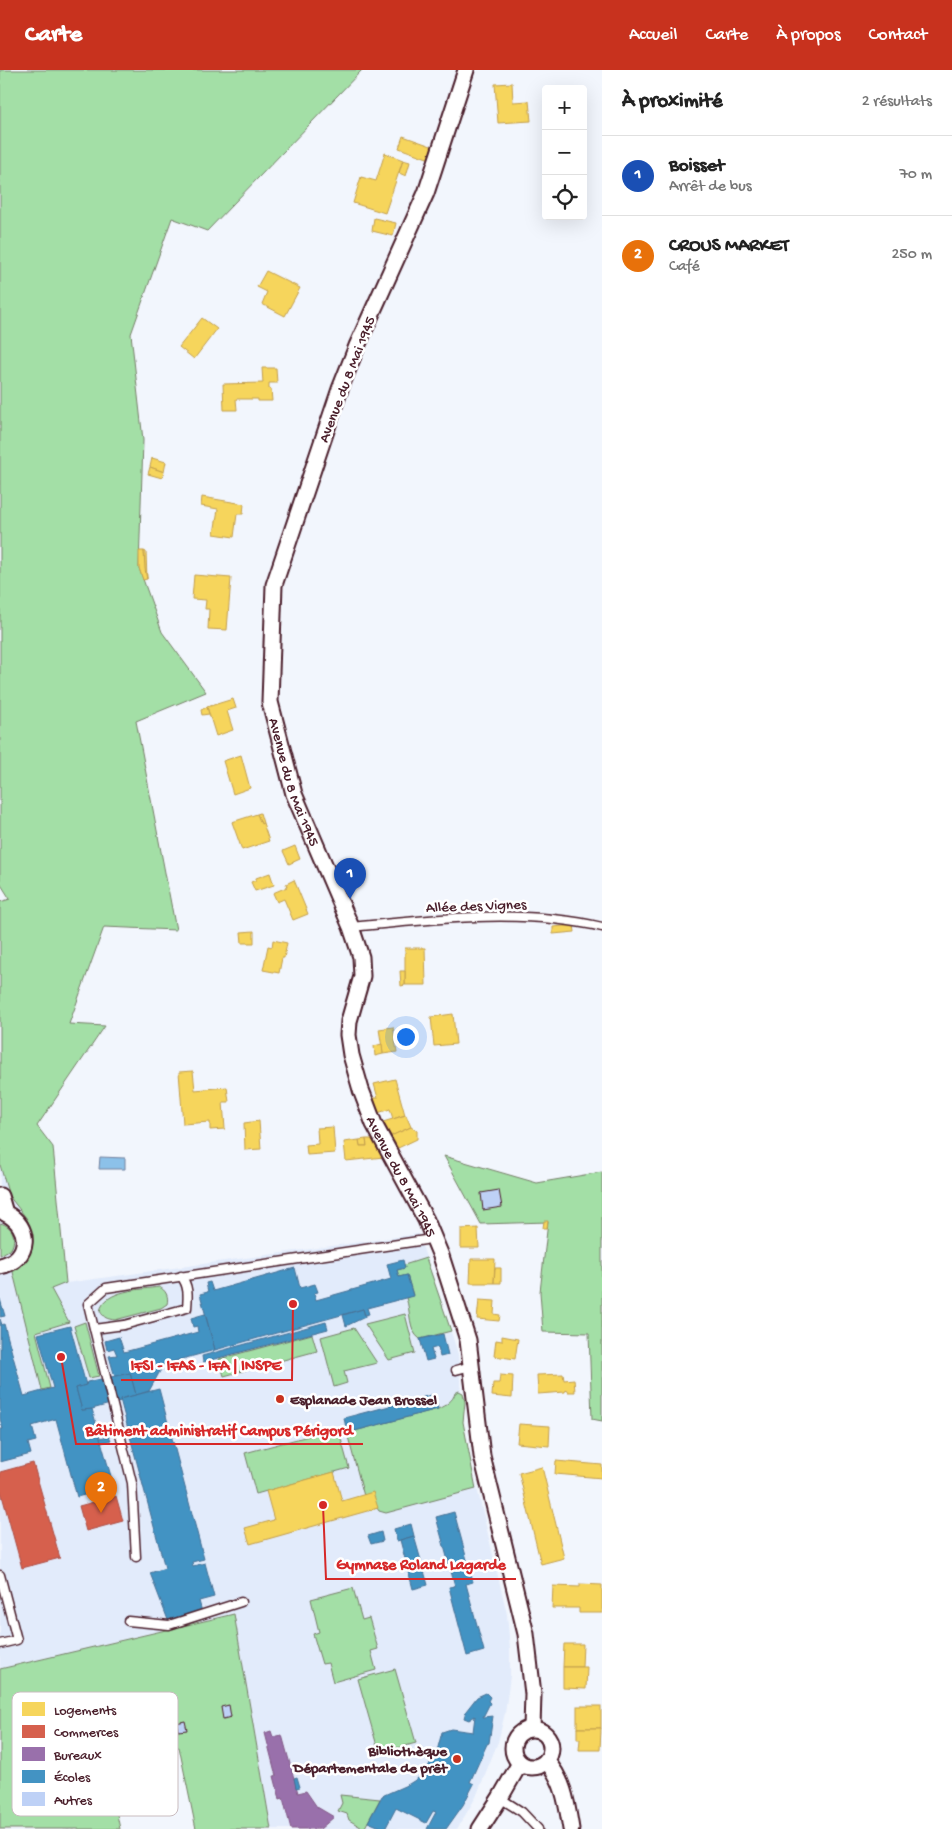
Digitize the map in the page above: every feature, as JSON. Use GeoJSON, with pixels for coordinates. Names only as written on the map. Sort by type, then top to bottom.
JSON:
{"type":"FeatureCollection","features":[{"type":"Feature","properties":{"kind":"street","name":"Avenue du 8 Mai 1945"},"geometry":{"type":"LineString","coordinates":[[466,70],[426,193],[340,388],[274,585],[270,702],[294,794],[351,927],[360,957],[362,976],[349,1021],[348,1035],[351,1055],[365,1104],[426,1220],[441,1256],[468,1340],[482,1456],[526,1634],[533,1694],[532,1728]]}},
{"type":"Feature","properties":{"kind":"street"},"geometry":{"type":"LineString","coordinates":[[0,1196],[5,1213],[19,1223],[24,1238],[20,1254],[14,1260],[0,1266]]}},
{"type":"Feature","properties":{"kind":"street"},"geometry":{"type":"LineString","coordinates":[[532,1728],[544,1732],[548,1737],[552,1750],[546,1761],[537,1767],[520,1764],[513,1754],[514,1742],[520,1732],[532,1728]]}},
{"type":"Feature","properties":{"kind":"street"},"geometry":{"type":"LineString","coordinates":[[546,1761],[561,1782],[571,1829]]}},
{"type":"Feature","properties":{"kind":"street"},"geometry":{"type":"LineString","coordinates":[[480,1829],[520,1764]]}},
{"type":"Feature","properties":{"kind":"lane","name":"Allée des Vignes"},"geometry":{"type":"LineString","coordinates":[[351,927],[445,918],[524,918],[590,924],[602,927]]}},
{"type":"Feature","properties":{"kind":"lane"},"geometry":{"type":"LineString","coordinates":[[136,1557],[132,1483],[88,1304],[106,1288],[432,1238]]}},
{"type":"Feature","properties":{"kind":"lane"},"geometry":{"type":"LineString","coordinates":[[94,1329],[124,1325],[187,1308],[187,1283],[182,1276]]}},
{"type":"Feature","properties":{"kind":"lane"},"geometry":{"type":"LineString","coordinates":[[456,1370],[471,1366]]}},
{"type":"Feature","properties":{"kind":"lane"},"geometry":{"type":"LineString","coordinates":[[0,1575],[17,1640],[0,1644]]}},
{"type":"Feature","properties":{"kind":"lane"},"geometry":{"type":"LineString","coordinates":[[128,1621],[169,1625],[240,1602]]}},
{"type":"Feature","properties":{"kind":"lane"},"geometry":{"type":"LineString","coordinates":[[500,1798],[522,1812],[538,1829]]}},
{"type":"Feature","properties":{"kind":"shaded area"},"geometry":{"type":"Polygon","coordinates":[[[0,1141],[53,1147],[66,1283],[418,1234],[458,1354],[463,1422],[507,1614],[510,1648],[510,1676],[505,1713],[498,1742],[476,1797],[457,1829],[271,1829],[234,1614],[0,1669],[0,1141]]]}},
{"type":"Feature","properties":{"kind":"green space"},"geometry":{"type":"Polygon","coordinates":[[[0,70],[362,70],[207,231],[172,218],[131,334],[143,440],[139,568],[162,632],[206,692],[136,721],[176,930],[104,927],[69,1024],[105,1026],[37,1126],[53,1147],[66,1283],[51,1289],[69,1322],[36,1332],[50,1388],[42,1390],[12,1268],[31,1243],[30,1228],[27,1219],[9,1196],[0,1165],[0,902],[10,899],[0,883],[0,70]]]}},
{"type":"Feature","properties":{"kind":"green space"},"geometry":{"type":"Polygon","coordinates":[[[444,1156],[537,1183],[602,1172],[602,1421],[592,1419],[589,1333],[543,1332],[540,1292],[548,1222],[481,1224],[444,1156]]]}},
{"type":"Feature","properties":{"kind":"green space"},"geometry":{"type":"Polygon","coordinates":[[[0,1223],[11,1230],[14,1241],[11,1249],[0,1255],[0,1223]]]}},
{"type":"Feature","properties":{"kind":"green space"},"geometry":{"type":"Polygon","coordinates":[[[426,1258],[451,1331],[420,1339],[413,1331],[410,1320],[406,1298],[413,1295],[407,1275],[399,1277],[397,1270],[405,1268],[404,1265],[426,1258]]]}},
{"type":"Feature","properties":{"kind":"green space"},"geometry":{"type":"Polygon","coordinates":[[[159,1287],[165,1292],[168,1299],[167,1304],[161,1308],[115,1320],[106,1318],[100,1311],[103,1304],[109,1298],[116,1295],[134,1290],[159,1287]]]}},
{"type":"Feature","properties":{"kind":"green space"},"geometry":{"type":"Polygon","coordinates":[[[405,1314],[415,1353],[389,1360],[365,1324],[405,1314]]]}},
{"type":"Feature","properties":{"kind":"green space"},"geometry":{"type":"Polygon","coordinates":[[[85,1322],[99,1376],[89,1378],[74,1326],[85,1322]]]}},
{"type":"Feature","properties":{"kind":"green space"},"geometry":{"type":"Polygon","coordinates":[[[354,1328],[377,1363],[344,1371],[347,1383],[334,1387],[321,1337],[354,1328]]]}},
{"type":"Feature","properties":{"kind":"green space"},"geometry":{"type":"Polygon","coordinates":[[[312,1334],[317,1351],[224,1376],[219,1359],[312,1334]]]}},
{"type":"Feature","properties":{"kind":"green space"},"geometry":{"type":"Polygon","coordinates":[[[459,1391],[463,1393],[465,1402],[463,1422],[476,1489],[386,1513],[379,1511],[377,1508],[368,1511],[347,1433],[438,1409],[449,1402],[455,1393],[459,1391]]]}},
{"type":"Feature","properties":{"kind":"green space"},"geometry":{"type":"Polygon","coordinates":[[[338,1428],[349,1468],[256,1494],[245,1453],[338,1428]]]}},
{"type":"Feature","properties":{"kind":"green space"},"geometry":{"type":"Polygon","coordinates":[[[353,1588],[362,1620],[369,1618],[378,1649],[371,1651],[376,1670],[333,1682],[328,1663],[322,1664],[313,1634],[319,1632],[311,1599],[353,1588]]]}},
{"type":"Feature","properties":{"kind":"green space"},"geometry":{"type":"Polygon","coordinates":[[[234,1614],[271,1829],[196,1829],[178,1747],[178,1692],[12,1692],[12,1816],[117,1816],[120,1829],[0,1829],[0,1669],[234,1614]]]}},
{"type":"Feature","properties":{"kind":"green space"},"geometry":{"type":"Polygon","coordinates":[[[395,1669],[416,1743],[379,1753],[358,1679],[395,1669]]]}},
{"type":"Feature","properties":{"kind":"green space"},"geometry":{"type":"Polygon","coordinates":[[[340,1795],[380,1799],[364,1829],[349,1820],[347,1814],[338,1811],[342,1803],[340,1795]]]}},
{"type":"Feature","properties":{"kind":"water"},"geometry":{"type":"Polygon","coordinates":[[[100,1157],[125,1158],[125,1169],[99,1169],[100,1157]]]}},
{"type":"Feature","properties":{"kind":"building: Logements"},"geometry":{"type":"Polygon","coordinates":[[[512,83],[513,102],[529,101],[531,121],[498,123],[495,84],[512,83]]]}},
{"type":"Feature","properties":{"kind":"building: Logements"},"geometry":{"type":"Polygon","coordinates":[[[403,136],[434,147],[430,159],[399,148],[403,136]]]}},
{"type":"Feature","properties":{"kind":"building: Logements"},"geometry":{"type":"Polygon","coordinates":[[[385,153],[403,160],[385,213],[353,203],[361,177],[376,181],[385,153]]]}},
{"type":"Feature","properties":{"kind":"building: Logements"},"geometry":{"type":"Polygon","coordinates":[[[403,160],[410,162],[406,176],[399,173],[403,160]]]}},
{"type":"Feature","properties":{"kind":"building: Logements"},"geometry":{"type":"Polygon","coordinates":[[[374,218],[396,223],[393,236],[372,231],[374,218]]]}},
{"type":"Feature","properties":{"kind":"building: Logements"},"geometry":{"type":"Polygon","coordinates":[[[266,271],[300,288],[285,316],[262,304],[267,292],[257,287],[266,271]]]}},
{"type":"Feature","properties":{"kind":"building: Logements"},"geometry":{"type":"Polygon","coordinates":[[[202,318],[217,329],[194,359],[179,347],[202,318]]]}},
{"type":"Feature","properties":{"kind":"building: Logements"},"geometry":{"type":"Polygon","coordinates":[[[262,368],[276,368],[277,383],[269,383],[272,401],[236,399],[237,410],[224,410],[223,384],[263,383],[262,368]]]}},
{"type":"Feature","properties":{"kind":"building: Logements"},"geometry":{"type":"Polygon","coordinates":[[[152,458],[166,462],[164,472],[150,467],[152,458]]]}},
{"type":"Feature","properties":{"kind":"building: Logements"},"geometry":{"type":"Polygon","coordinates":[[[150,467],[164,472],[162,478],[148,474],[150,467]]]}},
{"type":"Feature","properties":{"kind":"building: Logements"},"geometry":{"type":"Polygon","coordinates":[[[202,497],[244,504],[243,514],[237,514],[234,537],[214,534],[218,509],[201,506],[202,497]]]}},
{"type":"Feature","properties":{"kind":"building: Logements"},"geometry":{"type":"Polygon","coordinates":[[[139,551],[144,551],[147,579],[143,580],[139,568],[139,551]]]}},
{"type":"Feature","properties":{"kind":"building: Logements"},"geometry":{"type":"Polygon","coordinates":[[[144,551],[146,552],[147,579],[145,569],[144,551]]]}},
{"type":"Feature","properties":{"kind":"building: Logements"},"geometry":{"type":"Polygon","coordinates":[[[194,575],[231,578],[227,630],[208,629],[209,609],[205,609],[206,600],[192,599],[194,575]]]}},
{"type":"Feature","properties":{"kind":"building: Logements"},"geometry":{"type":"Polygon","coordinates":[[[233,699],[236,708],[227,711],[233,730],[216,736],[207,707],[233,699]]]}},
{"type":"Feature","properties":{"kind":"building: Logements"},"geometry":{"type":"Polygon","coordinates":[[[207,707],[209,714],[202,715],[201,710],[207,707]]]}},
{"type":"Feature","properties":{"kind":"building: Logements"},"geometry":{"type":"Polygon","coordinates":[[[241,755],[250,788],[233,794],[223,761],[241,755]]]}},
{"type":"Feature","properties":{"kind":"building: Logements"},"geometry":{"type":"Polygon","coordinates":[[[260,813],[263,823],[261,824],[257,814],[260,813]]]}},
{"type":"Feature","properties":{"kind":"building: Logements"},"geometry":{"type":"Polygon","coordinates":[[[257,814],[261,824],[263,823],[269,841],[242,850],[232,822],[257,814]]]}},
{"type":"Feature","properties":{"kind":"building: Logements"},"geometry":{"type":"Polygon","coordinates":[[[295,846],[300,859],[289,864],[283,851],[295,846]]]}},
{"type":"Feature","properties":{"kind":"building: Logements"},"geometry":{"type":"Polygon","coordinates":[[[270,873],[274,885],[255,891],[251,882],[270,873]]]}},
{"type":"Feature","properties":{"kind":"building: Logements"},"geometry":{"type":"Polygon","coordinates":[[[294,880],[308,914],[293,920],[284,899],[277,902],[273,893],[287,887],[286,884],[294,880]]]}},
{"type":"Feature","properties":{"kind":"building: Logements"},"geometry":{"type":"Polygon","coordinates":[[[574,925],[575,932],[553,934],[553,927],[574,925]]]}},
{"type":"Feature","properties":{"kind":"building: Logements"},"geometry":{"type":"Polygon","coordinates":[[[254,931],[254,943],[242,943],[241,932],[254,931]]]}},
{"type":"Feature","properties":{"kind":"building: Logements"},"geometry":{"type":"Polygon","coordinates":[[[273,940],[287,943],[279,973],[263,970],[268,946],[272,947],[273,940]]]}},
{"type":"Feature","properties":{"kind":"building: Logements"},"geometry":{"type":"Polygon","coordinates":[[[405,948],[425,948],[426,985],[405,985],[405,948]]]}},
{"type":"Feature","properties":{"kind":"building: Logements"},"geometry":{"type":"Polygon","coordinates":[[[400,971],[405,971],[405,985],[401,986],[400,971]]]}},
{"type":"Feature","properties":{"kind":"building: Logements"},"geometry":{"type":"Polygon","coordinates":[[[453,1014],[456,1044],[434,1046],[431,1017],[453,1014]]]}},
{"type":"Feature","properties":{"kind":"building: Logements"},"geometry":{"type":"Polygon","coordinates":[[[393,1027],[397,1052],[383,1054],[379,1029],[393,1027]]]}},
{"type":"Feature","properties":{"kind":"building: Logements"},"geometry":{"type":"Polygon","coordinates":[[[382,1044],[383,1054],[375,1056],[374,1046],[382,1044]]]}},
{"type":"Feature","properties":{"kind":"building: Logements"},"geometry":{"type":"Polygon","coordinates":[[[193,1071],[195,1090],[227,1087],[229,1102],[223,1102],[225,1129],[210,1130],[210,1122],[183,1124],[179,1072],[193,1071]]]}},
{"type":"Feature","properties":{"kind":"building: Logements"},"geometry":{"type":"Polygon","coordinates":[[[395,1079],[405,1115],[393,1119],[390,1109],[378,1113],[374,1098],[378,1098],[374,1084],[395,1079]]]}},
{"type":"Feature","properties":{"kind":"building: Logements"},"geometry":{"type":"Polygon","coordinates":[[[406,1115],[411,1127],[391,1136],[383,1122],[406,1115]]]}},
{"type":"Feature","properties":{"kind":"building: Logements"},"geometry":{"type":"Polygon","coordinates":[[[259,1121],[261,1149],[245,1150],[244,1123],[259,1121]]]}},
{"type":"Feature","properties":{"kind":"building: Logements"},"geometry":{"type":"Polygon","coordinates":[[[381,1122],[383,1122],[398,1148],[395,1150],[381,1122]]]}},
{"type":"Feature","properties":{"kind":"building: Logements"},"geometry":{"type":"Polygon","coordinates":[[[333,1127],[335,1153],[307,1155],[306,1145],[318,1144],[317,1128],[333,1127]]]}},
{"type":"Feature","properties":{"kind":"building: Logements"},"geometry":{"type":"Polygon","coordinates":[[[411,1127],[417,1131],[417,1139],[398,1148],[391,1136],[411,1127]]]}},
{"type":"Feature","properties":{"kind":"building: Logements"},"geometry":{"type":"Polygon","coordinates":[[[366,1139],[367,1146],[360,1146],[359,1140],[366,1139]]]}},
{"type":"Feature","properties":{"kind":"building: Logements"},"geometry":{"type":"Polygon","coordinates":[[[366,1139],[373,1139],[384,1157],[346,1161],[344,1142],[359,1140],[360,1146],[367,1146],[366,1139]]]}},
{"type":"Feature","properties":{"kind":"building: Logements"},"geometry":{"type":"Polygon","coordinates":[[[544,1221],[548,1221],[547,1228],[543,1228],[544,1221]]]}},
{"type":"Feature","properties":{"kind":"building: Logements"},"geometry":{"type":"Polygon","coordinates":[[[478,1228],[479,1248],[461,1248],[461,1229],[478,1228]]]}},
{"type":"Feature","properties":{"kind":"building: Logements"},"geometry":{"type":"Polygon","coordinates":[[[471,1259],[495,1259],[494,1283],[470,1283],[471,1259]]]}},
{"type":"Feature","properties":{"kind":"building: Logements"},"geometry":{"type":"Polygon","coordinates":[[[495,1268],[501,1268],[501,1283],[494,1283],[495,1268]]]}},
{"type":"Feature","properties":{"kind":"building: Logements"},"geometry":{"type":"Polygon","coordinates":[[[479,1300],[495,1301],[494,1314],[500,1315],[499,1321],[477,1319],[479,1300]]]}},
{"type":"Feature","properties":{"kind":"building: Logements"},"geometry":{"type":"Polygon","coordinates":[[[502,1336],[518,1339],[515,1359],[494,1356],[496,1340],[502,1341],[502,1336]]]}},
{"type":"Feature","properties":{"kind":"building: Logements"},"geometry":{"type":"Polygon","coordinates":[[[563,1374],[564,1380],[574,1379],[575,1392],[568,1392],[568,1390],[565,1392],[538,1394],[537,1375],[563,1374]]]}},
{"type":"Feature","properties":{"kind":"building: Logements"},"geometry":{"type":"Polygon","coordinates":[[[500,1375],[513,1376],[512,1398],[492,1396],[493,1383],[499,1383],[500,1375]]]}},
{"type":"Feature","properties":{"kind":"building: Logements"},"geometry":{"type":"Polygon","coordinates":[[[519,1424],[550,1426],[549,1446],[517,1443],[519,1424]]]}},
{"type":"Feature","properties":{"kind":"building: Logements"},"geometry":{"type":"Polygon","coordinates":[[[556,1461],[602,1465],[602,1478],[555,1474],[556,1461]]]}},
{"type":"Feature","properties":{"kind":"building: Logements"},"geometry":{"type":"Polygon","coordinates":[[[542,1467],[564,1558],[541,1564],[519,1473],[542,1467]]]}},
{"type":"Feature","properties":{"kind":"building: Logements"},"geometry":{"type":"Polygon","coordinates":[[[334,1472],[342,1501],[373,1492],[378,1508],[250,1544],[245,1528],[274,1520],[266,1491],[334,1472]]]}},
{"type":"Feature","properties":{"kind":"building: Logements"},"geometry":{"type":"Polygon","coordinates":[[[580,1584],[602,1585],[602,1613],[579,1613],[579,1608],[552,1608],[553,1586],[580,1587],[580,1584]]]}},
{"type":"Feature","properties":{"kind":"building: Logements"},"geometry":{"type":"Polygon","coordinates":[[[564,1644],[583,1644],[582,1667],[563,1667],[564,1644]]]}},
{"type":"Feature","properties":{"kind":"building: Logements"},"geometry":{"type":"Polygon","coordinates":[[[563,1667],[587,1667],[586,1689],[563,1688],[563,1667]]]}},
{"type":"Feature","properties":{"kind":"building: Logements"},"geometry":{"type":"Polygon","coordinates":[[[577,1706],[601,1706],[601,1728],[577,1728],[577,1706]]]}},
{"type":"Feature","properties":{"kind":"building: Logements"},"geometry":{"type":"Polygon","coordinates":[[[577,1728],[601,1728],[600,1750],[579,1750],[580,1739],[577,1739],[577,1728]]]}},
{"type":"Feature","properties":{"kind":"building: Commerces"},"geometry":{"type":"Polygon","coordinates":[[[33,1463],[60,1558],[22,1568],[0,1488],[0,1472],[33,1463]]]}},
{"type":"Feature","properties":{"kind":"building: Commerces"},"geometry":{"type":"Polygon","coordinates":[[[116,1496],[123,1521],[86,1531],[79,1506],[116,1496]]]}},
{"type":"Feature","properties":{"kind":"building: Bureaux"},"geometry":{"type":"Polygon","coordinates":[[[271,1731],[273,1737],[282,1735],[298,1793],[306,1791],[317,1807],[334,1817],[320,1829],[291,1829],[283,1798],[280,1799],[265,1733],[271,1731]]]}},
{"type":"Feature","properties":{"kind":"building: Écoles"},"geometry":{"type":"Polygon","coordinates":[[[403,1260],[405,1268],[397,1270],[399,1277],[407,1275],[413,1296],[367,1308],[369,1314],[365,1315],[363,1309],[215,1350],[200,1294],[208,1292],[206,1283],[210,1282],[213,1291],[295,1268],[300,1288],[315,1284],[318,1292],[314,1293],[316,1300],[391,1279],[387,1264],[403,1260]]]}},
{"type":"Feature","properties":{"kind":"building: Écoles"},"geometry":{"type":"Polygon","coordinates":[[[0,1299],[5,1316],[0,1317],[0,1299]]]}},
{"type":"Feature","properties":{"kind":"building: Écoles"},"geometry":{"type":"Polygon","coordinates":[[[363,1309],[365,1317],[346,1326],[343,1315],[363,1309]]]}},
{"type":"Feature","properties":{"kind":"building: Écoles"},"geometry":{"type":"Polygon","coordinates":[[[205,1314],[215,1350],[164,1364],[149,1391],[136,1395],[130,1373],[115,1377],[109,1356],[117,1355],[114,1348],[107,1350],[105,1341],[119,1337],[124,1352],[198,1332],[197,1326],[193,1327],[191,1318],[205,1314]]]}},
{"type":"Feature","properties":{"kind":"building: Écoles"},"geometry":{"type":"Polygon","coordinates":[[[0,1319],[2,1325],[4,1324],[24,1396],[53,1388],[38,1334],[70,1326],[86,1385],[76,1388],[82,1410],[92,1409],[114,1487],[77,1497],[56,1419],[32,1426],[36,1441],[28,1443],[31,1454],[0,1462],[0,1429],[3,1429],[0,1419],[0,1319]]]}},
{"type":"Feature","properties":{"kind":"building: Écoles"},"geometry":{"type":"Polygon","coordinates":[[[326,1322],[328,1329],[203,1362],[202,1356],[326,1322]]]}},
{"type":"Feature","properties":{"kind":"building: Écoles"},"geometry":{"type":"Polygon","coordinates":[[[443,1334],[448,1355],[440,1357],[438,1347],[431,1349],[434,1359],[426,1361],[420,1339],[443,1334]]]}},
{"type":"Feature","properties":{"kind":"building: Écoles"},"geometry":{"type":"Polygon","coordinates":[[[130,1373],[136,1395],[120,1399],[121,1401],[82,1410],[76,1388],[86,1385],[87,1382],[130,1373]]]}},
{"type":"Feature","properties":{"kind":"building: Écoles"},"geometry":{"type":"Polygon","coordinates":[[[159,1389],[204,1559],[192,1562],[193,1566],[205,1563],[214,1597],[199,1601],[202,1612],[168,1620],[150,1573],[165,1568],[120,1399],[159,1389]]]}},
{"type":"Feature","properties":{"kind":"building: Écoles"},"geometry":{"type":"Polygon","coordinates":[[[435,1394],[438,1409],[347,1433],[344,1418],[435,1394]]]}},
{"type":"Feature","properties":{"kind":"building: Écoles"},"geometry":{"type":"Polygon","coordinates":[[[109,1436],[111,1440],[101,1443],[100,1438],[109,1436]]]}},
{"type":"Feature","properties":{"kind":"building: Écoles"},"geometry":{"type":"Polygon","coordinates":[[[454,1512],[473,1582],[466,1584],[484,1651],[467,1656],[449,1587],[455,1586],[436,1517],[454,1512]]]}},
{"type":"Feature","properties":{"kind":"building: Écoles"},"geometry":{"type":"Polygon","coordinates":[[[411,1524],[414,1536],[397,1541],[394,1529],[411,1524]]]}},
{"type":"Feature","properties":{"kind":"building: Écoles"},"geometry":{"type":"Polygon","coordinates":[[[381,1532],[383,1541],[371,1544],[368,1536],[381,1532]]]}},
{"type":"Feature","properties":{"kind":"building: Écoles"},"geometry":{"type":"Polygon","coordinates":[[[414,1536],[428,1585],[413,1589],[400,1540],[414,1536]]]}},
{"type":"Feature","properties":{"kind":"building: Écoles","name":"Bibliothèque Départementale de prêt"},"geometry":{"type":"Polygon","coordinates":[[[486,1693],[490,1697],[488,1701],[490,1703],[483,1717],[493,1716],[489,1743],[470,1782],[474,1784],[463,1805],[446,1829],[427,1829],[436,1812],[433,1811],[426,1823],[396,1808],[385,1829],[368,1822],[382,1796],[420,1777],[437,1751],[442,1732],[451,1729],[473,1732],[475,1716],[469,1720],[464,1718],[466,1711],[477,1697],[486,1693]]]}},
{"type":"Feature","properties":{"kind":"building: Écoles"},"geometry":{"type":"Polygon","coordinates":[[[297,1777],[300,1787],[296,1788],[294,1778],[297,1777]]]}},
{"type":"Feature","properties":{"kind":"building: Autres"},"geometry":{"type":"Polygon","coordinates":[[[499,1190],[502,1207],[483,1210],[481,1193],[499,1190]]]}},
{"type":"Feature","properties":{"kind":"building: Autres"},"geometry":{"type":"Polygon","coordinates":[[[229,1705],[231,1717],[223,1719],[221,1707],[229,1705]]]}},
{"type":"Feature","properties":{"kind":"building: Autres"},"geometry":{"type":"Polygon","coordinates":[[[185,1721],[187,1730],[178,1731],[178,1723],[185,1721]]]}},
{"type":"Feature","properties":{"kind":"place","name":"Boisset"},"geometry":{"type":"Point","coordinates":[350,899]}},
{"type":"Feature","properties":{"kind":"place","name":"IFSI - IFAS - IFA | INSPE"},"geometry":{"type":"Point","coordinates":[293,1304]}},
{"type":"Feature","properties":{"kind":"place","name":"Bâtiment administratif Campus Périgord"},"geometry":{"type":"Point","coordinates":[61,1357]}},
{"type":"Feature","properties":{"kind":"place","name":"Esplanade Jean Brossel"},"geometry":{"type":"Point","coordinates":[280,1399]}},
{"type":"Feature","properties":{"kind":"place","name":"Gymnase Roland Lagarde"},"geometry":{"type":"Point","coordinates":[323,1505]}},
{"type":"Feature","properties":{"kind":"place","name":"CROUS MARKET"},"geometry":{"type":"Point","coordinates":[101,1513]}},
{"type":"Feature","properties":{"kind":"place","name":"Bibliothèque Départementale de prêt"},"geometry":{"type":"Point","coordinates":[457,1759]}}]}
